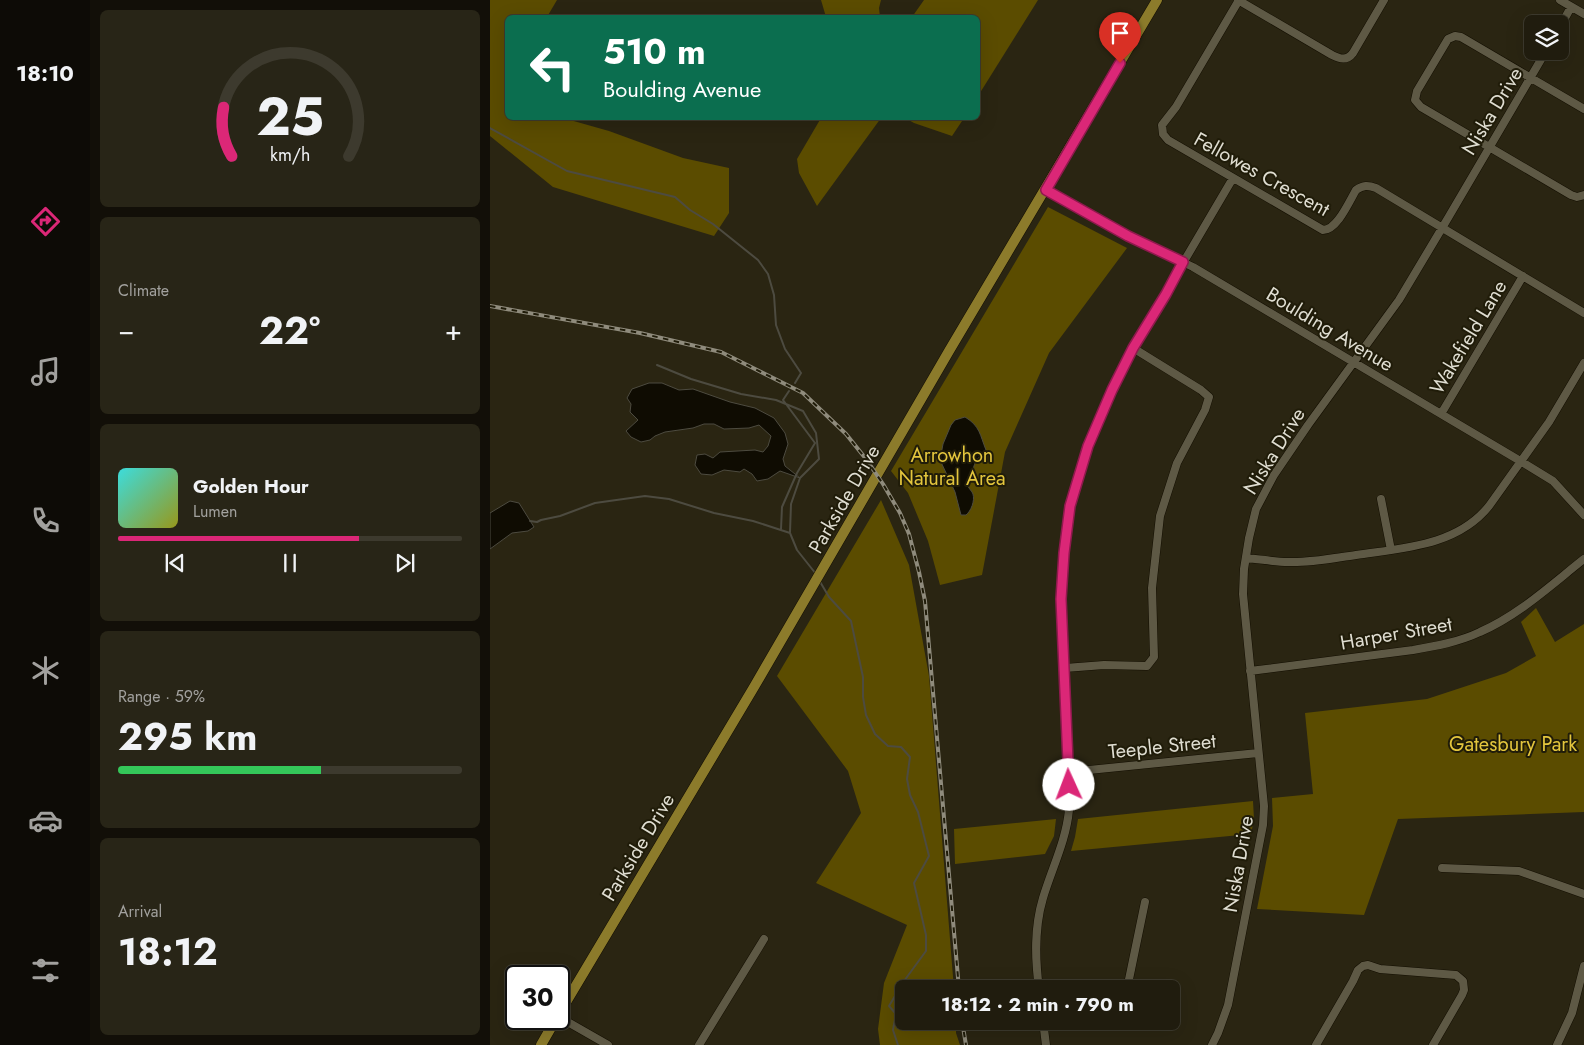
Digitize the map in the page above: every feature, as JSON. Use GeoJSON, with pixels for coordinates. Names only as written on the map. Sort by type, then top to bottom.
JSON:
{"type":"FeatureCollection","features":[{"type":"Feature","properties":{"kind":"main road","name":"Parkside Drive"},"geometry":{"type":"LineString","coordinates":[[570,996],[1157,0]]}},
{"type":"Feature","properties":{"kind":"main road","name":"Parkside Drive"},"geometry":{"type":"LineString","coordinates":[[541,1045],[550,1030]]}},
{"type":"Feature","properties":{"kind":"street"},"geometry":{"type":"LineString","coordinates":[[1238,0],[1332,55],[1342,58],[1348,58],[1353,54],[1384,0]]}},
{"type":"Feature","properties":{"kind":"street","name":"Fellowes Crescent"},"geometry":{"type":"LineString","coordinates":[[1238,0],[1176,107],[1162,125],[1163,134],[1168,140],[1322,230],[1328,230],[1332,227],[1356,190],[1365,186],[1376,188],[1584,313]]}},
{"type":"Feature","properties":{"kind":"street"},"geometry":{"type":"LineString","coordinates":[[1560,0],[1584,14]]}},
{"type":"Feature","properties":{"kind":"street"},"geometry":{"type":"LineString","coordinates":[[1567,15],[1572,7]]}},
{"type":"Feature","properties":{"kind":"street"},"geometry":{"type":"LineString","coordinates":[[1584,109],[1461,37],[1455,36],[1448,39],[1417,91],[1415,100],[1421,108],[1571,195],[1577,197],[1584,195]]}},
{"type":"Feature","properties":{"kind":"street","name":"Niska Drive"},"geometry":{"type":"LineString","coordinates":[[1212,1045],[1228,1005],[1263,825],[1264,806],[1243,594],[1246,558],[1256,509],[1274,475],[1308,425],[1399,300],[1541,60]]}},
{"type":"Feature","properties":{"kind":"street"},"geometry":{"type":"LineString","coordinates":[[1038,980],[1036,952],[1037,924],[1043,897],[1067,830],[1070,804],[1061,599],[1070,506],[1088,446],[1112,390],[1133,348],[1233,178]]}},
{"type":"Feature","properties":{"kind":"street","name":"Boulding Avenue"},"geometry":{"type":"LineString","coordinates":[[1046,190],[1128,236],[1183,262],[1522,462],[1554,482],[1584,515]]}},
{"type":"Feature","properties":{"kind":"street","name":"Wakefield Lane"},"geometry":{"type":"LineString","coordinates":[[1441,414],[1522,276]]}},
{"type":"Feature","properties":{"kind":"street"},"geometry":{"type":"LineString","coordinates":[[1064,668],[1104,665],[1147,666],[1154,657],[1152,588],[1160,516],[1177,463],[1205,410],[1209,397],[1201,390],[1133,348]]}},
{"type":"Feature","properties":{"kind":"street"},"geometry":{"type":"LineString","coordinates":[[1246,558],[1294,562],[1392,550],[1427,544],[1472,523],[1482,516],[1522,462],[1584,363]]}},
{"type":"Feature","properties":{"kind":"street"},"geometry":{"type":"LineString","coordinates":[[1381,499],[1392,550]]}},
{"type":"Feature","properties":{"kind":"street","name":"Harper Street"},"geometry":{"type":"LineString","coordinates":[[1250,671],[1439,646],[1480,633],[1524,606],[1584,559]]}},
{"type":"Feature","properties":{"kind":"street","name":"Teeple Street"},"geometry":{"type":"LineString","coordinates":[[1069,772],[1258,753]]}},
{"type":"Feature","properties":{"kind":"street"},"geometry":{"type":"LineString","coordinates":[[1442,868],[1519,871],[1584,894]]}},
{"type":"Feature","properties":{"kind":"street"},"geometry":{"type":"LineString","coordinates":[[1129,980],[1145,902]]}},
{"type":"Feature","properties":{"kind":"street"},"geometry":{"type":"LineString","coordinates":[[699,1045],[764,940]]}},
{"type":"Feature","properties":{"kind":"street"},"geometry":{"type":"LineString","coordinates":[[1316,1045],[1358,970],[1368,965],[1380,969],[1456,976],[1462,981],[1464,990],[1462,995],[1433,1045]]}},
{"type":"Feature","properties":{"kind":"street"},"geometry":{"type":"LineString","coordinates":[[1556,1045],[1572,1013],[1584,966]]}},
{"type":"Feature","properties":{"kind":"street"},"geometry":{"type":"LineString","coordinates":[[570,1023],[608,1045]]}},
{"type":"Feature","properties":{"kind":"street"},"geometry":{"type":"LineString","coordinates":[[1044,1030],[1046,1045]]}},
{"type":"Feature","properties":{"kind":"green space"},"geometry":{"type":"Polygon","coordinates":[[[490,0],[557,0],[548,15],[505,15],[505,120],[570,120],[609,131],[683,158],[729,168],[729,213],[714,236],[553,187],[490,136],[490,0]]]}},
{"type":"Feature","properties":{"kind":"green space"},"geometry":{"type":"Polygon","coordinates":[[[821,0],[881,0],[880,15],[825,15],[821,0]]]}},
{"type":"Feature","properties":{"kind":"green space"},"geometry":{"type":"Polygon","coordinates":[[[924,0],[1038,0],[980,93],[980,15],[913,15],[924,0]]]}},
{"type":"Feature","properties":{"kind":"green space"},"geometry":{"type":"Polygon","coordinates":[[[820,120],[880,120],[817,206],[799,173],[797,159],[820,120]]]}},
{"type":"Feature","properties":{"kind":"green space"},"geometry":{"type":"Polygon","coordinates":[[[909,120],[963,120],[952,136],[909,120]]]}},
{"type":"Feature","properties":{"kind":"green space","name":"Arrowhon Natural Area"},"geometry":{"type":"Polygon","coordinates":[[[1048,207],[1127,248],[1049,353],[1005,452],[982,575],[940,585],[928,541],[908,493],[891,471],[1048,207]]]}},
{"type":"Feature","properties":{"kind":"green space"},"geometry":{"type":"Polygon","coordinates":[[[881,500],[909,565],[929,676],[953,980],[895,980],[895,1030],[956,1030],[960,1045],[880,1045],[878,1029],[884,983],[907,925],[816,883],[861,813],[848,771],[777,676],[881,500]]]}},
{"type":"Feature","properties":{"kind":"green space","name":"Gatesbury Park"},"geometry":{"type":"Polygon","coordinates":[[[1536,608],[1555,642],[1584,624],[1584,812],[1398,819],[1364,915],[1257,909],[1273,826],[1272,798],[1313,794],[1305,713],[1427,699],[1506,673],[1536,656],[1521,622],[1536,608]]]}},
{"type":"Feature","properties":{"kind":"green space"},"geometry":{"type":"Polygon","coordinates":[[[1253,801],[1254,819],[1251,834],[1071,851],[1078,819],[1253,801]]]}},
{"type":"Feature","properties":{"kind":"green space"},"geometry":{"type":"Polygon","coordinates":[[[1056,819],[1054,836],[1045,854],[955,864],[954,829],[1056,819]]]}},
{"type":"Feature","properties":{"kind":"shaded area"},"geometry":{"type":"Polygon","coordinates":[[[649,383],[662,383],[679,390],[693,389],[730,402],[755,408],[774,418],[785,433],[788,444],[783,459],[785,466],[800,478],[780,471],[768,479],[757,481],[752,474],[744,469],[740,472],[724,470],[712,475],[701,474],[695,465],[697,455],[705,454],[713,458],[720,452],[755,450],[763,452],[768,446],[771,436],[759,425],[749,428],[724,429],[714,424],[704,424],[693,428],[665,432],[650,440],[641,442],[631,437],[626,431],[638,420],[630,412],[631,404],[627,398],[632,389],[649,383]]]}},
{"type":"Feature","properties":{"kind":"shaded area"},"geometry":{"type":"Polygon","coordinates":[[[965,417],[977,427],[986,450],[974,464],[973,471],[977,476],[968,481],[968,486],[973,493],[972,506],[966,515],[961,515],[955,492],[940,460],[943,444],[951,425],[955,420],[965,417]]]}},
{"type":"Feature","properties":{"kind":"shaded area"},"geometry":{"type":"Polygon","coordinates":[[[510,501],[519,503],[534,527],[528,531],[512,533],[490,549],[490,513],[510,501]]]}},
{"type":"Feature","properties":{"kind":"waterway"},"geometry":{"type":"LineString","coordinates":[[490,128],[567,171],[675,197],[758,260],[768,274],[774,295],[776,325],[785,349],[801,373],[795,383]]}},
{"type":"Feature","properties":{"kind":"waterway"},"geometry":{"type":"LineString","coordinates":[[657,365],[691,379],[741,394],[776,400],[803,411],[816,433],[819,459],[800,478],[791,504],[790,532]]}},
{"type":"Feature","properties":{"kind":"waterway"},"geometry":{"type":"LineString","coordinates":[[781,529],[782,507],[797,473],[815,443],[783,400],[789,391]]}},
{"type":"Feature","properties":{"kind":"waterway"},"geometry":{"type":"LineString","coordinates":[[530,521],[537,522],[560,516],[595,503],[645,496],[669,499],[714,513],[753,521],[790,533],[797,550],[816,574]]}},
{"type":"Feature","properties":{"kind":"waterway"},"geometry":{"type":"LineString","coordinates":[[819,580],[829,597],[851,621],[863,677],[863,697],[866,715],[875,734],[888,746],[901,747],[910,757],[907,779],[910,795],[918,812],[929,856],[914,883],[926,935],[926,951],[904,981],[889,1006],[896,1014],[893,1030],[898,1045]]}},
{"type":"Feature","properties":{"kind":"railway"},"geometry":{"type":"LineString","coordinates":[[490,306],[640,333],[721,352],[803,393],[846,434],[866,459],[900,513],[909,534],[925,601],[958,980]]}},
{"type":"Feature","properties":{"kind":"railway"},"geometry":{"type":"LineString","coordinates":[[964,1030],[966,1045]]}},
{"type":"Feature","properties":{"kind":"route"},"geometry":{"type":"LineString","coordinates":[[1069,785],[1061,599],[1070,506],[1088,446],[1112,390],[1133,348],[1183,262],[1128,236],[1046,190],[1120,63]]}}]}
